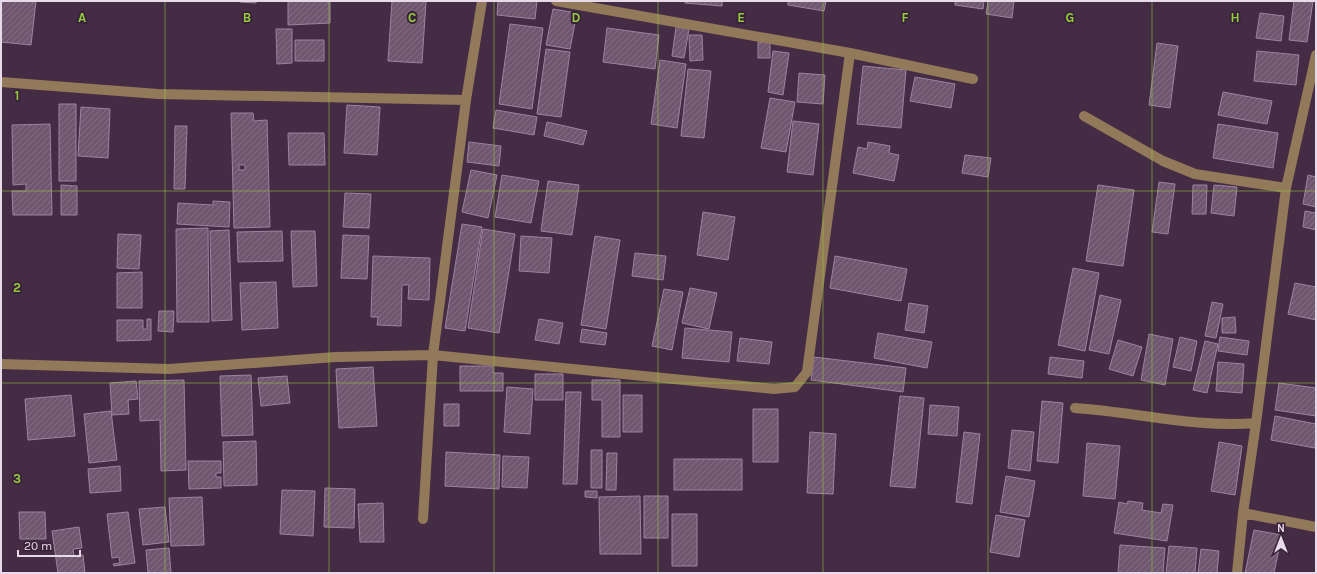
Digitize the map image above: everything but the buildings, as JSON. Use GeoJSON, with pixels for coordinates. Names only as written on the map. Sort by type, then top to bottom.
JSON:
{"type":"FeatureCollection","features":[{"type":"Feature","properties":{"kind":"street"},"geometry":{"type":"LineString","coordinates":[[423,518],[433,355],[466,100],[482,1]]}},
{"type":"Feature","properties":{"kind":"street"},"geometry":{"type":"LineString","coordinates":[[556,1],[850,53],[973,79]]}},
{"type":"Feature","properties":{"kind":"street"},"geometry":{"type":"LineString","coordinates":[[1,364],[169,369],[336,357],[433,355],[774,389],[795,387],[807,372],[850,53]]}},
{"type":"Feature","properties":{"kind":"street"},"geometry":{"type":"LineString","coordinates":[[1237,573],[1243,513],[1286,188],[1316,55]]}},
{"type":"Feature","properties":{"kind":"street"},"geometry":{"type":"LineString","coordinates":[[1,82],[158,94],[466,100]]}},
{"type":"Feature","properties":{"kind":"street"},"geometry":{"type":"LineString","coordinates":[[1084,116],[1164,161],[1195,174],[1286,188]]}},
{"type":"Feature","properties":{"kind":"street"},"geometry":{"type":"LineString","coordinates":[[1075,408],[1114,410],[1178,421],[1237,425],[1256,423]]}},
{"type":"Feature","properties":{"kind":"street"},"geometry":{"type":"LineString","coordinates":[[1243,513],[1316,527]]}}]}
